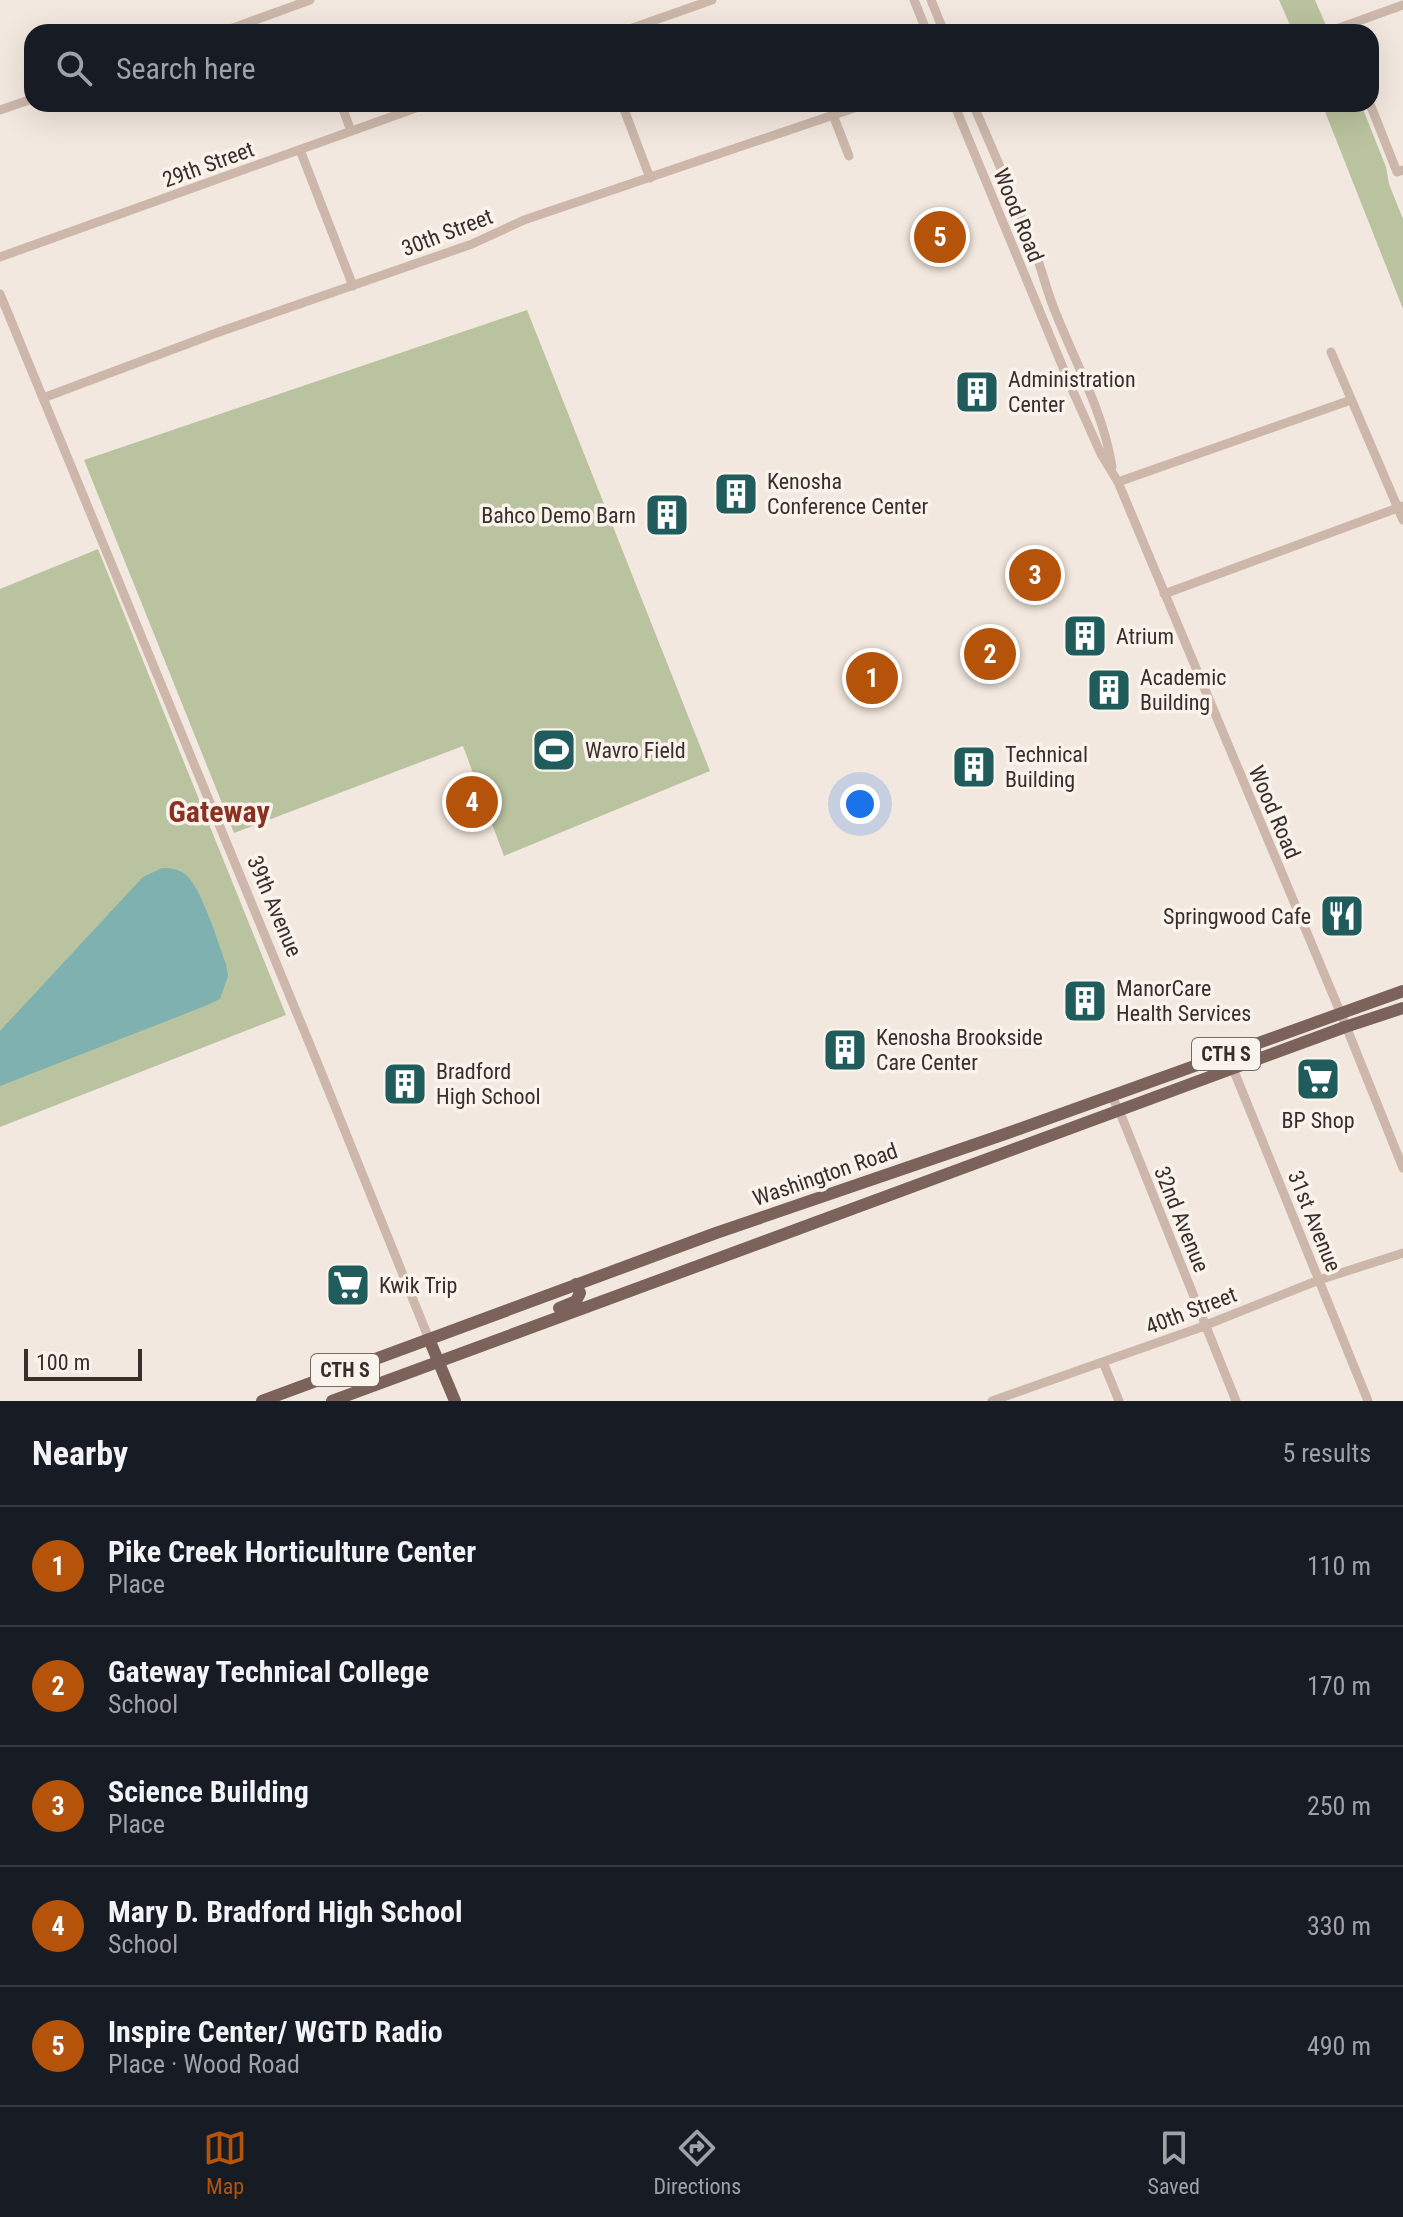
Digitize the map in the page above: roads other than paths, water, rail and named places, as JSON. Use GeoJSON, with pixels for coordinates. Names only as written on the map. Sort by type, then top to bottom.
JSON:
{"type":"FeatureCollection","features":[{"type":"Feature","properties":{"kind":"main road","name":"Washington Road"},"geometry":{"type":"LineString","coordinates":[[332,1401],[1234,1069],[1403,991]]}},
{"type":"Feature","properties":{"kind":"main road","name":"Washington Road"},"geometry":{"type":"LineString","coordinates":[[262,1401],[576,1284],[1227,1054],[1343,1020],[1403,1008]]}},
{"type":"Feature","properties":{"kind":"main road"},"geometry":{"type":"LineString","coordinates":[[1060,1115],[1066,1130]]}},
{"type":"Feature","properties":{"kind":"main road"},"geometry":{"type":"LineString","coordinates":[[523,1330],[538,1316],[576,1301],[580,1293],[576,1284]]}},
{"type":"Feature","properties":{"kind":"main road","name":"39th Avenue"},"geometry":{"type":"LineString","coordinates":[[429,1339],[455,1401]]}},
{"type":"Feature","properties":{"kind":"street"},"geometry":{"type":"LineString","coordinates":[[244,24],[310,0]]}},
{"type":"Feature","properties":{"kind":"street"},"geometry":{"type":"LineString","coordinates":[[644,24],[712,0]]}},
{"type":"Feature","properties":{"kind":"street"},"geometry":{"type":"LineString","coordinates":[[914,0],[924,24]]}},
{"type":"Feature","properties":{"kind":"street"},"geometry":{"type":"LineString","coordinates":[[931,0],[941,24]]}},
{"type":"Feature","properties":{"kind":"street"},"geometry":{"type":"LineString","coordinates":[[1355,24],[1403,5]]}},
{"type":"Feature","properties":{"kind":"street"},"geometry":{"type":"LineString","coordinates":[[0,110],[24,102]]}},
{"type":"Feature","properties":{"kind":"street"},"geometry":{"type":"LineString","coordinates":[[344,112],[351,131]]}},
{"type":"Feature","properties":{"kind":"street","name":"29th Street"},"geometry":{"type":"LineString","coordinates":[[0,257],[404,112]]}},
{"type":"Feature","properties":{"kind":"street"},"geometry":{"type":"LineString","coordinates":[[625,112],[650,178]]}},
{"type":"Feature","properties":{"kind":"street","name":"30th Street"},"geometry":{"type":"LineString","coordinates":[[43,398],[219,332],[472,244],[524,220],[842,112]]}},
{"type":"Feature","properties":{"kind":"street","name":"Wood Road"},"geometry":{"type":"LineString","coordinates":[[957,112],[1071,387],[1101,454],[1118,482],[1403,1168]]}},
{"type":"Feature","properties":{"kind":"street","name":"Wood Road"},"geometry":{"type":"LineString","coordinates":[[976,112],[1091,397],[1109,447],[1112,470]]}},
{"type":"Feature","properties":{"kind":"street"},"geometry":{"type":"LineString","coordinates":[[1374,112],[1400,171]]}},
{"type":"Feature","properties":{"kind":"street"},"geometry":{"type":"LineString","coordinates":[[833,115],[849,156]]}},
{"type":"Feature","properties":{"kind":"street"},"geometry":{"type":"LineString","coordinates":[[300,150],[353,286]]}},
{"type":"Feature","properties":{"kind":"street","name":"39th Avenue"},"geometry":{"type":"LineString","coordinates":[[0,294],[429,1339]]}},
{"type":"Feature","properties":{"kind":"street"},"geometry":{"type":"LineString","coordinates":[[1331,352],[1401,507],[1403,520]]}},
{"type":"Feature","properties":{"kind":"street"},"geometry":{"type":"LineString","coordinates":[[1118,482],[1351,400]]}},
{"type":"Feature","properties":{"kind":"street"},"geometry":{"type":"LineString","coordinates":[[1164,594],[1401,507]]}},
{"type":"Feature","properties":{"kind":"street","name":"31st Avenue"},"geometry":{"type":"LineString","coordinates":[[1227,1054],[1368,1401]]}},
{"type":"Feature","properties":{"kind":"street","name":"32nd Avenue"},"geometry":{"type":"LineString","coordinates":[[1111,1096],[1236,1401]]}},
{"type":"Feature","properties":{"kind":"street","name":"40th Street"},"geometry":{"type":"LineString","coordinates":[[998,1400],[1319,1280],[1403,1253]]}},
{"type":"Feature","properties":{"kind":"street"},"geometry":{"type":"LineString","coordinates":[[1103,1362],[1119,1401]]}},
{"type":"Feature","properties":{"kind":"water"},"geometry":{"type":"Polygon","coordinates":[[[162,868],[175,869],[186,875],[204,904],[226,964],[228,976],[220,999],[0,1086],[0,1031],[143,877],[162,868]]]}},
{"type":"Feature","properties":{"kind":"place","name":"Inspire Center/ WGTD Radio"},"geometry":{"type":"Point","coordinates":[940,237]}},
{"type":"Feature","properties":{"kind":"place","name":"Administration Center"},"geometry":{"type":"Point","coordinates":[977,392]}},
{"type":"Feature","properties":{"kind":"place","name":"Kenosha Conference Center"},"geometry":{"type":"Point","coordinates":[736,494]}},
{"type":"Feature","properties":{"kind":"place","name":"Bahco Demo Barn"},"geometry":{"type":"Point","coordinates":[667,515]}},
{"type":"Feature","properties":{"kind":"place","name":"Science Building"},"geometry":{"type":"Point","coordinates":[1035,575]}},
{"type":"Feature","properties":{"kind":"place","name":"Atrium"},"geometry":{"type":"Point","coordinates":[1085,636]}},
{"type":"Feature","properties":{"kind":"place","name":"Gateway Technical College"},"geometry":{"type":"Point","coordinates":[990,654]}},
{"type":"Feature","properties":{"kind":"place","name":"Pike Creek Horticulture Center"},"geometry":{"type":"Point","coordinates":[872,678]}},
{"type":"Feature","properties":{"kind":"place","name":"Academic Building"},"geometry":{"type":"Point","coordinates":[1109,690]}},
{"type":"Feature","properties":{"kind":"place","name":"Wavro Field"},"geometry":{"type":"Point","coordinates":[554,750]}},
{"type":"Feature","properties":{"kind":"place","name":"Technical Building"},"geometry":{"type":"Point","coordinates":[974,767]}},
{"type":"Feature","properties":{"kind":"place","name":"Mary D. Bradford High School"},"geometry":{"type":"Point","coordinates":[472,802]}},
{"type":"Feature","properties":{"kind":"place","name":"Springwood Cafe"},"geometry":{"type":"Point","coordinates":[1342,916]}},
{"type":"Feature","properties":{"kind":"place","name":"ManorCare Health Services"},"geometry":{"type":"Point","coordinates":[1085,1001]}},
{"type":"Feature","properties":{"kind":"place","name":"Kenosha Brookside Care Center"},"geometry":{"type":"Point","coordinates":[845,1050]}},
{"type":"Feature","properties":{"kind":"place","name":"BP Shop"},"geometry":{"type":"Point","coordinates":[1318,1079]}},
{"type":"Feature","properties":{"kind":"place","name":"Bradford High School"},"geometry":{"type":"Point","coordinates":[405,1084]}},
{"type":"Feature","properties":{"kind":"place","name":"Kwik Trip"},"geometry":{"type":"Point","coordinates":[348,1285]}},
{"type":"Feature","properties":{"kind":"district","name":"Gateway"},"geometry":{"type":"Point","coordinates":[219,812]}}]}
